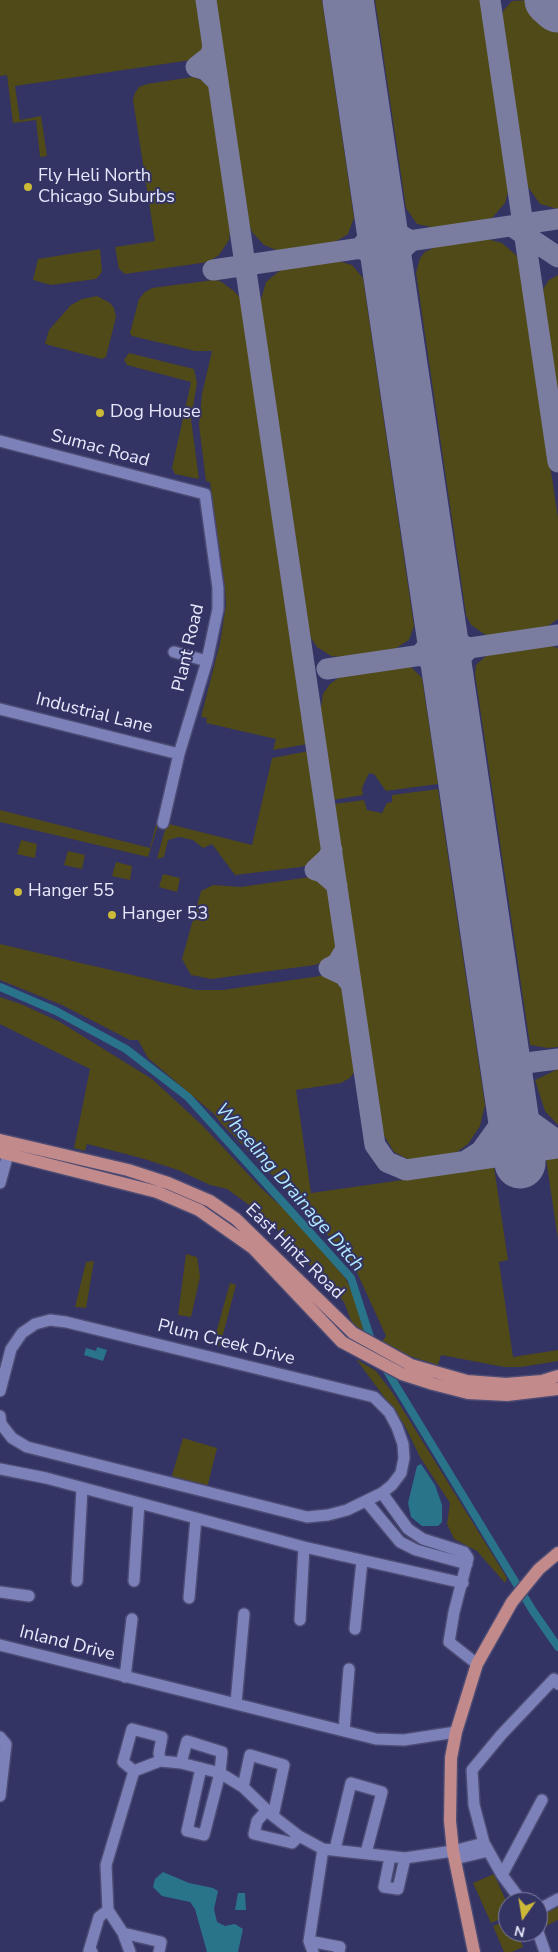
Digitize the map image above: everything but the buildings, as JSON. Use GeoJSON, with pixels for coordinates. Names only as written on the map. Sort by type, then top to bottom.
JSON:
{"type":"FeatureCollection","features":[{"type":"Feature","properties":{"kind":"main road","name":"East Hintz Road"},"geometry":{"type":"LineString","coordinates":[[0,1140],[128,1170],[168,1183],[210,1201],[236,1219],[353,1333],[407,1370],[477,1382],[506,1384],[542,1381],[558,1376]]}},
{"type":"Feature","properties":{"kind":"main road","name":"East Hintz Road"},"geometry":{"type":"LineString","coordinates":[[4,1153],[157,1192],[199,1210],[253,1248],[342,1342],[407,1370],[468,1392],[507,1395],[558,1389]]}},
{"type":"Feature","properties":{"kind":"main road"},"geometry":{"type":"LineString","coordinates":[[474,1952],[454,1855],[449,1788],[451,1758],[456,1732],[477,1664],[512,1602],[539,1569],[558,1553]]}},
{"type":"Feature","properties":{"kind":"street","name":"Sumac Road"},"geometry":{"type":"LineString","coordinates":[[0,441],[190,490]]}},
{"type":"Feature","properties":{"kind":"street","name":"Plant Road"},"geometry":{"type":"LineString","coordinates":[[163,823],[179,754],[207,661],[215,627],[218,588],[205,494],[190,490]]}},
{"type":"Feature","properties":{"kind":"street"},"geometry":{"type":"LineString","coordinates":[[174,652],[207,661]]}},
{"type":"Feature","properties":{"kind":"street","name":"Industrial Lane"},"geometry":{"type":"LineString","coordinates":[[0,709],[179,754]]}},
{"type":"Feature","properties":{"kind":"street"},"geometry":{"type":"LineString","coordinates":[[0,1183],[4,1153]]}},
{"type":"Feature","properties":{"kind":"street","name":"Plum Creek Drive"},"geometry":{"type":"LineString","coordinates":[[0,1391],[11,1349],[22,1332],[35,1324],[50,1320],[66,1322],[374,1397],[390,1412],[398,1428],[403,1444],[404,1458],[400,1473],[392,1485],[382,1494],[346,1510],[328,1515],[307,1517],[27,1447],[12,1438],[1,1424],[0,1416]]}},
{"type":"Feature","properties":{"kind":"street"},"geometry":{"type":"LineString","coordinates":[[0,1469],[82,1488],[304,1547],[463,1583]]}},
{"type":"Feature","properties":{"kind":"street"},"geometry":{"type":"LineString","coordinates":[[77,1581],[82,1488]]}},
{"type":"Feature","properties":{"kind":"street"},"geometry":{"type":"LineString","coordinates":[[382,1494],[408,1529],[423,1539],[464,1552],[467,1561],[463,1583],[454,1612],[449,1642],[477,1664]]}},
{"type":"Feature","properties":{"kind":"street"},"geometry":{"type":"LineString","coordinates":[[366,1501],[400,1542],[416,1550],[467,1561]]}},
{"type":"Feature","properties":{"kind":"street"},"geometry":{"type":"LineString","coordinates":[[134,1581],[139,1503]]}},
{"type":"Feature","properties":{"kind":"street"},"geometry":{"type":"LineString","coordinates":[[189,1598],[196,1518]]}},
{"type":"Feature","properties":{"kind":"street"},"geometry":{"type":"LineString","coordinates":[[300,1620],[304,1547]]}},
{"type":"Feature","properties":{"kind":"street"},"geometry":{"type":"LineString","coordinates":[[355,1628],[362,1561]]}},
{"type":"Feature","properties":{"kind":"street"},"geometry":{"type":"LineString","coordinates":[[0,1592],[29,1596]]}},
{"type":"Feature","properties":{"kind":"street"},"geometry":{"type":"LineString","coordinates":[[236,1703],[244,1614]]}},
{"type":"Feature","properties":{"kind":"street","name":"Inland Drive"},"geometry":{"type":"LineString","coordinates":[[125,1677],[132,1619]]}},
{"type":"Feature","properties":{"kind":"street","name":"Inland Drive"},"geometry":{"type":"LineString","coordinates":[[0,1645],[376,1739],[404,1740],[456,1732]]}},
{"type":"Feature","properties":{"kind":"street"},"geometry":{"type":"LineString","coordinates":[[344,1731],[349,1669]]}},
{"type":"Feature","properties":{"kind":"street"},"geometry":{"type":"LineString","coordinates":[[515,1892],[502,1875],[486,1847],[477,1821],[472,1770],[501,1735],[556,1681]]}},
{"type":"Feature","properties":{"kind":"street"},"geometry":{"type":"LineString","coordinates":[[134,1771],[123,1762],[132,1729],[162,1737],[159,1752],[160,1761]]}},
{"type":"Feature","properties":{"kind":"street"},"geometry":{"type":"LineString","coordinates":[[0,1737],[6,1744],[0,1796]]}},
{"type":"Feature","properties":{"kind":"street"},"geometry":{"type":"LineString","coordinates":[[181,1763],[187,1742],[222,1752],[220,1773],[204,1835],[187,1831],[201,1768]]}},
{"type":"Feature","properties":{"kind":"street"},"geometry":{"type":"LineString","coordinates":[[243,1787],[250,1755],[284,1765],[270,1813],[257,1821],[254,1834],[292,1843],[299,1836]]}},
{"type":"Feature","properties":{"kind":"street"},"geometry":{"type":"LineString","coordinates":[[134,1771],[160,1761],[181,1763],[220,1773],[243,1787],[270,1813],[299,1836],[329,1849],[405,1858],[454,1855],[486,1847]]}},
{"type":"Feature","properties":{"kind":"street"},"geometry":{"type":"LineString","coordinates":[[130,1952],[123,1933],[108,1910],[106,1865],[134,1771]]}},
{"type":"Feature","properties":{"kind":"street"},"geometry":{"type":"LineString","coordinates":[[339,1952],[340,1947],[311,1947],[329,1849],[351,1783],[382,1792],[366,1853]]}},
{"type":"Feature","properties":{"kind":"street"},"geometry":{"type":"LineString","coordinates":[[502,1875],[542,1800]]}},
{"type":"Feature","properties":{"kind":"street"},"geometry":{"type":"LineString","coordinates":[[390,1857],[384,1886],[398,1889],[405,1858]]}},
{"type":"Feature","properties":{"kind":"street"},"geometry":{"type":"LineString","coordinates":[[92,1952],[89,1951],[99,1917],[108,1910]]}},
{"type":"Feature","properties":{"kind":"street"},"geometry":{"type":"LineString","coordinates":[[123,1933],[160,1942],[159,1952]]}},
{"type":"Feature","properties":{"kind":"shaded area"},"geometry":{"type":"Polygon","coordinates":[[[0,0],[198,0],[204,42],[203,49],[191,60],[15,86],[20,120],[41,116],[47,156],[40,157],[36,120],[13,123],[7,75],[0,76],[0,0]]]}},
{"type":"Feature","properties":{"kind":"shaded area"},"geometry":{"type":"Polygon","coordinates":[[[215,0],[322,0],[354,218],[348,234],[331,244],[279,251],[264,245],[252,232],[248,222],[215,0]]]}},
{"type":"Feature","properties":{"kind":"shaded area"},"geometry":{"type":"Polygon","coordinates":[[[375,0],[481,0],[509,189],[505,203],[493,217],[484,221],[436,228],[417,224],[406,208],[375,0]]]}},
{"type":"Feature","properties":{"kind":"shaded area"},"geometry":{"type":"Polygon","coordinates":[[[531,0],[558,24],[558,209],[540,204],[526,184],[502,20],[503,11],[512,1],[531,0]]]}},
{"type":"Feature","properties":{"kind":"shaded area"},"geometry":{"type":"Polygon","coordinates":[[[193,77],[206,82],[211,89],[231,222],[229,240],[219,255],[208,262],[125,274],[119,269],[115,247],[155,241],[133,100],[135,93],[139,87],[147,84],[193,77]]]}},
{"type":"Feature","properties":{"kind":"shaded area"},"geometry":{"type":"Polygon","coordinates":[[[487,239],[502,243],[516,255],[520,264],[558,518],[558,619],[545,628],[487,636],[471,625],[466,615],[416,273],[420,258],[425,252],[437,246],[487,239]]]}},
{"type":"Feature","properties":{"kind":"shaded area"},"geometry":{"type":"Polygon","coordinates":[[[100,249],[102,272],[96,279],[51,285],[33,280],[38,259],[100,249]]]}},
{"type":"Feature","properties":{"kind":"shaded area"},"geometry":{"type":"Polygon","coordinates":[[[335,260],[352,265],[363,278],[414,626],[409,640],[393,650],[340,657],[331,656],[317,647],[311,638],[308,627],[260,303],[266,282],[283,268],[335,260]]]}},
{"type":"Feature","properties":{"kind":"shaded area"},"geometry":{"type":"Polygon","coordinates":[[[558,275],[558,399],[543,289],[549,280],[558,275]]]}},
{"type":"Feature","properties":{"kind":"shaded area"},"geometry":{"type":"Polygon","coordinates":[[[214,280],[220,281],[234,291],[240,298],[244,309],[308,744],[273,750],[276,739],[206,723],[207,718],[201,717],[220,643],[226,605],[210,482],[206,481],[199,425],[202,394],[212,351],[195,351],[132,336],[130,333],[139,299],[145,292],[152,288],[214,280]]]}},
{"type":"Feature","properties":{"kind":"shaded area"},"geometry":{"type":"Polygon","coordinates":[[[97,296],[110,303],[114,308],[116,317],[106,357],[102,359],[45,344],[49,330],[71,305],[82,299],[97,296]]]}},
{"type":"Feature","properties":{"kind":"shaded area"},"geometry":{"type":"Polygon","coordinates":[[[129,353],[194,369],[197,383],[191,419],[199,479],[175,474],[172,468],[191,382],[127,365],[124,360],[129,353]]]}},
{"type":"Feature","properties":{"kind":"shaded area"},"geometry":{"type":"Polygon","coordinates":[[[548,645],[558,648],[558,1047],[548,1048],[530,1045],[475,674],[476,665],[488,654],[548,645]]]}},
{"type":"Feature","properties":{"kind":"shaded area"},"geometry":{"type":"Polygon","coordinates":[[[411,667],[422,678],[438,784],[386,791],[374,774],[369,773],[362,788],[363,795],[333,800],[320,714],[323,694],[330,684],[341,676],[411,667]]]}},
{"type":"Feature","properties":{"kind":"shaded area"},"geometry":{"type":"Polygon","coordinates":[[[309,751],[323,850],[320,859],[316,862],[301,867],[235,875],[212,844],[203,848],[193,840],[179,837],[168,840],[164,857],[157,859],[166,826],[169,824],[252,845],[272,758],[309,751]]]}},
{"type":"Feature","properties":{"kind":"shaded area"},"geometry":{"type":"Polygon","coordinates":[[[438,789],[485,1105],[480,1126],[468,1144],[457,1152],[444,1157],[410,1160],[394,1152],[383,1134],[334,804],[364,800],[367,810],[382,813],[387,803],[392,802],[392,795],[438,789]]]}},
{"type":"Feature","properties":{"kind":"shaded area"},"geometry":{"type":"Polygon","coordinates":[[[0,810],[150,848],[157,821],[159,822],[148,857],[0,822],[0,810]]]}},
{"type":"Feature","properties":{"kind":"shaded area"},"geometry":{"type":"Polygon","coordinates":[[[21,840],[37,844],[35,858],[17,854],[21,840]]]}},
{"type":"Feature","properties":{"kind":"shaded area"},"geometry":{"type":"Polygon","coordinates":[[[68,851],[85,855],[82,869],[64,865],[68,851]]]}},
{"type":"Feature","properties":{"kind":"shaded area"},"geometry":{"type":"Polygon","coordinates":[[[116,862],[132,866],[130,880],[112,876],[116,862]]]}},
{"type":"Feature","properties":{"kind":"shaded area"},"geometry":{"type":"Polygon","coordinates":[[[163,874],[180,878],[177,892],[159,887],[163,874]]]}},
{"type":"Feature","properties":{"kind":"shaded area"},"geometry":{"type":"Polygon","coordinates":[[[310,877],[322,880],[329,892],[337,945],[331,959],[315,965],[211,979],[191,975],[182,959],[201,891],[213,885],[241,887],[310,877]]]}},
{"type":"Feature","properties":{"kind":"shaded area"},"geometry":{"type":"Polygon","coordinates":[[[0,944],[196,990],[223,990],[327,975],[335,978],[344,990],[356,1069],[350,1078],[341,1083],[296,1090],[311,1193],[494,1167],[508,1260],[499,1262],[513,1357],[558,1350],[558,1361],[521,1367],[504,1367],[441,1355],[438,1365],[403,1354],[381,1343],[386,1336],[354,1266],[307,1211],[214,1114],[148,1058],[138,1040],[130,1040],[62,1005],[0,980],[0,944]]]}},
{"type":"Feature","properties":{"kind":"shaded area"},"geometry":{"type":"Polygon","coordinates":[[[0,997],[21,1004],[60,1022],[152,1079],[202,1125],[262,1189],[295,1219],[346,1279],[358,1305],[364,1332],[352,1323],[344,1302],[279,1231],[256,1210],[227,1189],[210,1185],[178,1170],[141,1158],[87,1144],[85,1151],[74,1148],[90,1069],[0,1024],[0,997]]]}},
{"type":"Feature","properties":{"kind":"shaded area"},"geometry":{"type":"Polygon","coordinates":[[[558,1069],[558,1125],[545,1111],[535,1080],[558,1069]]]}},
{"type":"Feature","properties":{"kind":"shaded area"},"geometry":{"type":"Polygon","coordinates":[[[558,1157],[558,1239],[546,1159],[558,1157]]]}},
{"type":"Feature","properties":{"kind":"shaded area"},"geometry":{"type":"Polygon","coordinates":[[[186,1254],[197,1257],[200,1277],[191,1317],[178,1315],[186,1254]]]}},
{"type":"Feature","properties":{"kind":"shaded area"},"geometry":{"type":"Polygon","coordinates":[[[94,1261],[86,1308],[75,1307],[86,1262],[94,1261]]]}},
{"type":"Feature","properties":{"kind":"shaded area"},"geometry":{"type":"Polygon","coordinates":[[[230,1283],[236,1285],[220,1346],[213,1344],[230,1283]]]}},
{"type":"Feature","properties":{"kind":"shaded area"},"geometry":{"type":"Polygon","coordinates":[[[356,1359],[376,1371],[392,1392],[507,1578],[505,1583],[477,1551],[454,1539],[447,1524],[450,1503],[420,1457],[404,1424],[356,1359]]]}},
{"type":"Feature","properties":{"kind":"shaded area"},"geometry":{"type":"Polygon","coordinates":[[[183,1438],[217,1448],[207,1488],[171,1479],[183,1438]]]}},
{"type":"Feature","properties":{"kind":"shaded area"},"geometry":{"type":"Polygon","coordinates":[[[494,1874],[502,1892],[498,1892],[498,1920],[491,1923],[473,1883],[494,1874]]]}},
{"type":"Feature","properties":{"kind":"shaded area"},"geometry":{"type":"Polygon","coordinates":[[[558,1906],[558,1920],[548,1925],[548,1911],[558,1906]]]}},
{"type":"Feature","properties":{"kind":"shaded area"},"geometry":{"type":"Polygon","coordinates":[[[498,1924],[498,1938],[493,1926],[498,1924]]]}},
{"type":"Feature","properties":{"kind":"shaded area"},"geometry":{"type":"Polygon","coordinates":[[[500,1942],[521,1942],[523,1947],[512,1952],[504,1952],[500,1942]]]}},
{"type":"Feature","properties":{"kind":"water"},"geometry":{"type":"Polygon","coordinates":[[[97,1347],[107,1350],[103,1361],[84,1355],[86,1348],[96,1351],[97,1347]]]}},
{"type":"Feature","properties":{"kind":"water"},"geometry":{"type":"Polygon","coordinates":[[[421,1464],[435,1485],[442,1505],[442,1522],[438,1526],[422,1526],[411,1517],[408,1503],[417,1466],[421,1464]]]}},
{"type":"Feature","properties":{"kind":"water"},"geometry":{"type":"Polygon","coordinates":[[[163,1872],[189,1883],[213,1888],[218,1891],[214,1909],[217,1922],[225,1926],[235,1924],[243,1929],[238,1952],[207,1952],[195,1909],[190,1902],[162,1896],[153,1887],[155,1879],[163,1872]]]}},
{"type":"Feature","properties":{"kind":"water"},"geometry":{"type":"Polygon","coordinates":[[[238,1893],[245,1893],[246,1910],[235,1910],[238,1893]]]}},
{"type":"Feature","properties":{"kind":"waterway","name":"Wheeling Drainage Ditch"},"geometry":{"type":"LineString","coordinates":[[0,987],[56,1011],[126,1049],[188,1097],[351,1278],[372,1343]]}},
{"type":"Feature","properties":{"kind":"waterway","name":"Wheeling Drainage Ditch"},"geometry":{"type":"LineString","coordinates":[[384,1366],[533,1611],[558,1647]]}},
{"type":"Feature","properties":{"kind":"taxiway"},"geometry":{"type":"LineString","coordinates":[[206,0],[375,1145],[387,1162],[406,1170],[558,1148]]}},
{"type":"Feature","properties":{"kind":"taxiway"},"geometry":{"type":"LineString","coordinates":[[490,0],[558,462]]}},
{"type":"Feature","properties":{"kind":"taxiway"},"geometry":{"type":"LineString","coordinates":[[213,47],[210,56],[196,67],[206,70],[218,82]]}},
{"type":"Feature","properties":{"kind":"taxiway"},"geometry":{"type":"LineString","coordinates":[[379,212],[390,229],[411,241],[396,255],[391,265],[389,279],[381,263],[374,255],[360,248],[377,229],[379,212]]}},
{"type":"Feature","properties":{"kind":"taxiway"},"geometry":{"type":"LineString","coordinates":[[213,270],[558,219]]}},
{"type":"Feature","properties":{"kind":"taxiway"},"geometry":{"type":"LineString","coordinates":[[516,229],[558,257]]}},
{"type":"Feature","properties":{"kind":"taxiway"},"geometry":{"type":"LineString","coordinates":[[440,620],[456,642],[469,648],[453,666],[449,686],[442,670],[432,660],[420,655],[436,637],[440,620]]}},
{"type":"Feature","properties":{"kind":"taxiway"},"geometry":{"type":"LineString","coordinates":[[327,669],[558,635]]}},
{"type":"Feature","properties":{"kind":"taxiway"},"geometry":{"type":"LineString","coordinates":[[332,850],[328,858],[315,870],[322,872],[337,885]]}},
{"type":"Feature","properties":{"kind":"taxiway"},"geometry":{"type":"LineString","coordinates":[[346,949],[337,964],[329,968],[344,975],[351,984]]}},
{"type":"Feature","properties":{"kind":"taxiway"},"geometry":{"type":"LineString","coordinates":[[502,1042],[508,1055],[516,1061],[526,1063],[558,1059]]}},
{"type":"Feature","properties":{"kind":"taxiway"},"geometry":{"type":"LineString","coordinates":[[464,1162],[481,1151],[512,1108],[558,1141]]}},
{"type":"Feature","properties":{"kind":"runway"},"geometry":{"type":"LineString","coordinates":[[348,0],[520,1163]]}},
{"type":"Feature","properties":{"kind":"runway"},"geometry":{"type":"LineString","coordinates":[[550,0],[558,7]]}},
{"type":"Feature","properties":{"kind":"place","name":"Fly Heli North Chicago Suburbs"},"geometry":{"type":"Point","coordinates":[28,187]}},
{"type":"Feature","properties":{"kind":"place","name":"Dog House"},"geometry":{"type":"Point","coordinates":[100,413]}},
{"type":"Feature","properties":{"kind":"place","name":"Hanger 55"},"geometry":{"type":"Point","coordinates":[18,892]}},
{"type":"Feature","properties":{"kind":"place","name":"Hanger 53"},"geometry":{"type":"Point","coordinates":[112,915]}}]}
